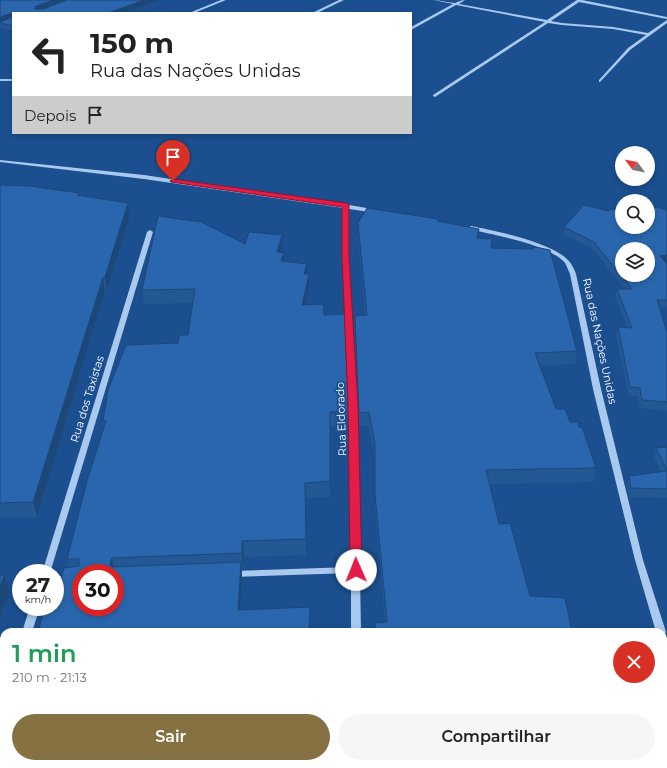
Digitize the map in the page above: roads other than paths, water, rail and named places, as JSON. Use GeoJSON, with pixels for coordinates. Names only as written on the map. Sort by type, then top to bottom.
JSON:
{"type":"FeatureCollection","features":[{"type":"Feature","properties":{"kind":"street"},"geometry":{"type":"LineString","coordinates":[[194,12],[224,0]]}},
{"type":"Feature","properties":{"kind":"street"},"geometry":{"type":"LineString","coordinates":[[316,12],[342,0]]}},
{"type":"Feature","properties":{"kind":"street"},"geometry":{"type":"LineString","coordinates":[[435,0],[548,22],[613,28],[648,34]]}},
{"type":"Feature","properties":{"kind":"street"},"geometry":{"type":"LineString","coordinates":[[412,29],[463,0]]}},
{"type":"Feature","properties":{"kind":"street"},"geometry":{"type":"LineString","coordinates":[[435,96],[579,1],[667,19]]}},
{"type":"Feature","properties":{"kind":"street"},"geometry":{"type":"LineString","coordinates":[[600,80],[629,49],[667,19]]}},
{"type":"Feature","properties":{"kind":"street"},"geometry":{"type":"LineString","coordinates":[[0,161],[173,181],[346,205],[383,212]]}},
{"type":"Feature","properties":{"kind":"street","name":"Rua Eldorado"},"geometry":{"type":"LineString","coordinates":[[346,205],[346,257],[353,404],[356,628]]}},
{"type":"Feature","properties":{"kind":"street","name":"Rua das Nações Unidas"},"geometry":{"type":"LineString","coordinates":[[466,227],[523,241],[552,252],[566,261],[574,274],[599,396],[639,560],[660,628]]}},
{"type":"Feature","properties":{"kind":"street","name":"Rua dos Taxistas"},"geometry":{"type":"LineString","coordinates":[[49,564],[150,232]]}},
{"type":"Feature","properties":{"kind":"street"},"geometry":{"type":"LineString","coordinates":[[224,574],[356,570]]}},
{"type":"Feature","properties":{"kind":"street"},"geometry":{"type":"LineString","coordinates":[[28,628],[32,616]]}},
{"type":"Feature","properties":{"kind":"waterway"},"geometry":{"type":"LineString","coordinates":[[0,80],[12,80]]}}]}
